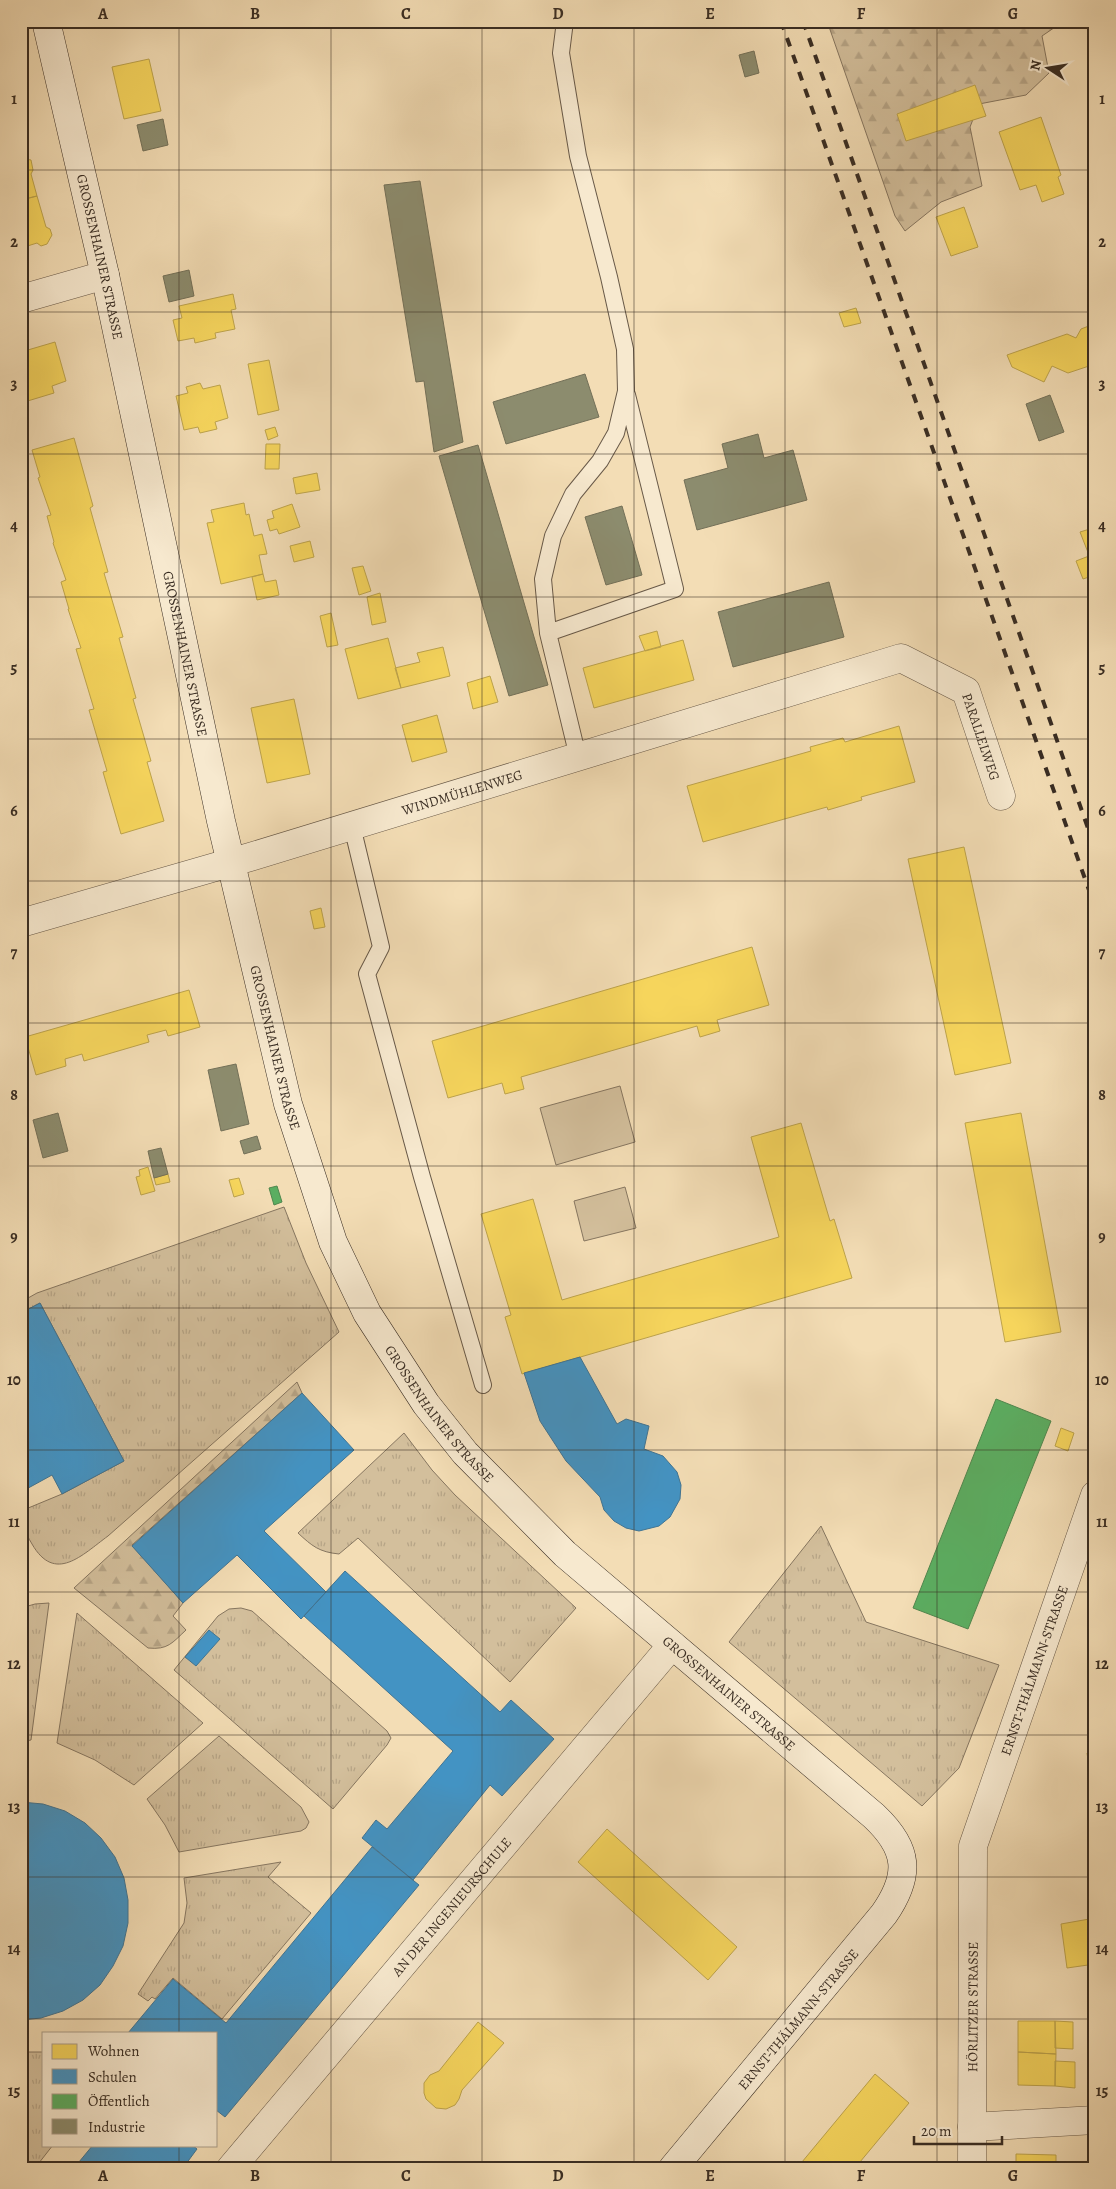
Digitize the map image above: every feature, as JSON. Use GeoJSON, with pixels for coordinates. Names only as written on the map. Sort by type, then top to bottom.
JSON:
{"type":"FeatureCollection","features":[{"type":"Feature","properties":{"kind":"street","name":"GROSSENHAINER STRASSE"},"geometry":{"type":"LineString","coordinates":[[46,21],[105,275],[232,862],[288,1104],[333,1242],[367,1313],[426,1404],[465,1453],[565,1554],[891,1832],[902,1860]]}},
{"type":"Feature","properties":{"kind":"street"},"geometry":{"type":"LineString","coordinates":[[21,299],[105,275]]}},
{"type":"Feature","properties":{"kind":"street","name":"WINDMÜHLENWEG"},"geometry":{"type":"LineString","coordinates":[[22,918],[232,862],[901,658]]}},
{"type":"Feature","properties":{"kind":"street","name":"PARALLELWEG"},"geometry":{"type":"LineString","coordinates":[[901,658],[966,690],[1000,796]]}},
{"type":"Feature","properties":{"kind":"street","name":"ERNST-THÄLMANN-STRASSE"},"geometry":{"type":"LineString","coordinates":[[973,1846],[1095,1495]]}},
{"type":"Feature","properties":{"kind":"street","name":"AN DER INGENIEURSCHULE"},"geometry":{"type":"LineString","coordinates":[[230,2168],[672,1646]]}},
{"type":"Feature","properties":{"kind":"street","name":"HÖRLITZER STRASSE"},"geometry":{"type":"LineString","coordinates":[[972,2168],[973,1846]]}},
{"type":"Feature","properties":{"kind":"street","name":"ERNST-THÄLMANN-STRASSE"},"geometry":{"type":"LineString","coordinates":[[673,2168],[884,1914],[895,1898],[903,1878],[902,1860]]}},
{"type":"Feature","properties":{"kind":"street"},"geometry":{"type":"LineString","coordinates":[[972,2127],[1095,2120]]}},
{"type":"Feature","properties":{"kind":"lane"},"geometry":{"type":"LineString","coordinates":[[548,633],[675,589],[626,391],[625,349],[578,156],[561,53],[565,21]]}},
{"type":"Feature","properties":{"kind":"lane"},"geometry":{"type":"LineString","coordinates":[[578,757],[548,633],[543,579],[553,536],[573,494],[600,461],[616,433],[626,391]]}},
{"type":"Feature","properties":{"kind":"lane"},"geometry":{"type":"LineString","coordinates":[[352,826],[380,946],[367,974],[422,1177],[482,1385]]}},
{"type":"Feature","properties":{"kind":"green space"},"geometry":{"type":"Polygon","coordinates":[[[827,21],[1064,21],[1042,36],[1049,73],[1026,95],[979,104],[970,127],[982,186],[941,202],[905,231],[895,216],[827,21]]]}},
{"type":"Feature","properties":{"kind":"green space"},"geometry":{"type":"Polygon","coordinates":[[[620,1086],[635,1142],[556,1165],[540,1108],[620,1086]]]}},
{"type":"Feature","properties":{"kind":"green space"},"geometry":{"type":"Polygon","coordinates":[[[625,1187],[636,1228],[584,1241],[574,1201],[625,1187]]]}},
{"type":"Feature","properties":{"kind":"green space"},"geometry":{"type":"Polygon","coordinates":[[[284,1207],[306,1263],[339,1332],[108,1536],[69,1562],[59,1564],[50,1562],[41,1556],[25,1532],[21,1511],[62,1494],[124,1461],[40,1303],[21,1313],[21,1302],[37,1293],[284,1207]]]}},
{"type":"Feature","properties":{"kind":"green space"},"geometry":{"type":"Polygon","coordinates":[[[297,1382],[302,1393],[132,1545],[183,1603],[173,1616],[186,1630],[165,1647],[148,1648],[74,1588],[297,1382]]]}},
{"type":"Feature","properties":{"kind":"green space"},"geometry":{"type":"Polygon","coordinates":[[[404,1433],[432,1470],[455,1495],[576,1608],[510,1682],[358,1538],[339,1554],[316,1548],[298,1533],[404,1433]]]}},
{"type":"Feature","properties":{"kind":"green space"},"geometry":{"type":"Polygon","coordinates":[[[821,1526],[866,1622],[999,1665],[959,1768],[922,1806],[729,1642],[821,1526]]]}},
{"type":"Feature","properties":{"kind":"green space"},"geometry":{"type":"Polygon","coordinates":[[[49,1603],[31,1740],[21,1742],[21,1608],[49,1603]]]}},
{"type":"Feature","properties":{"kind":"green space"},"geometry":{"type":"Polygon","coordinates":[[[241,1608],[252,1611],[387,1731],[391,1738],[333,1809],[174,1670],[218,1616],[229,1609],[241,1608]]]}},
{"type":"Feature","properties":{"kind":"green space"},"geometry":{"type":"Polygon","coordinates":[[[77,1613],[203,1723],[134,1785],[95,1760],[57,1743],[77,1613]]]}},
{"type":"Feature","properties":{"kind":"green space"},"geometry":{"type":"Polygon","coordinates":[[[219,1736],[301,1807],[309,1822],[306,1828],[301,1831],[179,1852],[165,1825],[147,1799],[219,1736]]]}},
{"type":"Feature","properties":{"kind":"green space"},"geometry":{"type":"Polygon","coordinates":[[[281,1862],[268,1877],[311,1913],[222,2019],[173,1978],[155,1999],[152,1997],[148,2001],[138,1994],[184,1923],[187,1903],[184,1878],[281,1862]]]}},
{"type":"Feature","properties":{"kind":"green space"},"geometry":{"type":"Polygon","coordinates":[[[21,2052],[42,2052],[42,2146],[52,2146],[35,2168],[21,2168],[21,2052]]]}},
{"type":"Feature","properties":{"kind":"building: Wohnen"},"geometry":{"type":"Polygon","coordinates":[[[932,21],[959,21],[960,22],[934,28],[932,21]]]}},
{"type":"Feature","properties":{"kind":"building: Wohnen"},"geometry":{"type":"Polygon","coordinates":[[[149,59],[161,111],[124,119],[112,67],[149,59]]]}},
{"type":"Feature","properties":{"kind":"building: Wohnen"},"geometry":{"type":"Polygon","coordinates":[[[975,85],[986,116],[906,141],[897,114],[975,85]]]}},
{"type":"Feature","properties":{"kind":"building: Wohnen"},"geometry":{"type":"Polygon","coordinates":[[[1095,95],[1095,112],[1089,97],[1095,95]]]}},
{"type":"Feature","properties":{"kind":"building: Wohnen"},"geometry":{"type":"Polygon","coordinates":[[[1041,117],[1061,175],[1058,177],[1064,194],[1042,202],[1036,185],[1020,190],[999,132],[1041,117]]]}},
{"type":"Feature","properties":{"kind":"building: Wohnen"},"geometry":{"type":"Polygon","coordinates":[[[25,154],[26,159],[31,160],[33,170],[31,174],[37,196],[21,200],[21,155],[25,154]]]}},
{"type":"Feature","properties":{"kind":"building: Wohnen"},"geometry":{"type":"Polygon","coordinates":[[[37,196],[46,227],[50,229],[52,235],[47,244],[41,246],[37,243],[21,248],[21,200],[37,196]]]}},
{"type":"Feature","properties":{"kind":"building: Wohnen"},"geometry":{"type":"Polygon","coordinates":[[[964,207],[978,247],[951,256],[936,217],[964,207]]]}},
{"type":"Feature","properties":{"kind":"building: Wohnen"},"geometry":{"type":"Polygon","coordinates":[[[233,294],[236,309],[231,310],[235,329],[215,333],[216,338],[195,343],[194,338],[178,341],[173,320],[182,318],[179,306],[233,294]]]}},
{"type":"Feature","properties":{"kind":"building: Wohnen"},"geometry":{"type":"Polygon","coordinates":[[[856,308],[861,323],[844,327],[839,313],[856,308]]]}},
{"type":"Feature","properties":{"kind":"building: Wohnen"},"geometry":{"type":"Polygon","coordinates":[[[1094,324],[1095,364],[1068,373],[1052,366],[1044,382],[1012,367],[1007,355],[1067,334],[1076,338],[1081,329],[1094,324]]]}},
{"type":"Feature","properties":{"kind":"building: Wohnen"},"geometry":{"type":"Polygon","coordinates":[[[55,342],[66,381],[52,386],[54,393],[21,403],[21,352],[55,342]]]}},
{"type":"Feature","properties":{"kind":"building: Wohnen"},"geometry":{"type":"Polygon","coordinates":[[[269,360],[279,410],[258,415],[248,364],[269,360]]]}},
{"type":"Feature","properties":{"kind":"building: Wohnen"},"geometry":{"type":"Polygon","coordinates":[[[200,383],[203,389],[220,385],[228,418],[215,422],[217,429],[200,433],[198,427],[184,430],[176,396],[188,393],[186,387],[200,383]]]}},
{"type":"Feature","properties":{"kind":"building: Wohnen"},"geometry":{"type":"Polygon","coordinates":[[[1095,394],[1095,410],[1090,395],[1095,394]]]}},
{"type":"Feature","properties":{"kind":"building: Wohnen"},"geometry":{"type":"Polygon","coordinates":[[[275,427],[278,436],[268,440],[265,430],[275,427]]]}},
{"type":"Feature","properties":{"kind":"building: Wohnen"},"geometry":{"type":"Polygon","coordinates":[[[74,438],[93,506],[90,508],[108,572],[104,573],[123,637],[119,638],[136,698],[133,699],[151,761],[147,762],[164,821],[121,834],[103,772],[107,771],[89,710],[94,709],[76,649],[81,648],[61,582],[66,580],[53,543],[47,516],[51,515],[38,478],[40,477],[32,450],[74,438]]]}},
{"type":"Feature","properties":{"kind":"building: Wohnen"},"geometry":{"type":"Polygon","coordinates":[[[266,444],[280,444],[279,469],[265,469],[266,444]]]}},
{"type":"Feature","properties":{"kind":"building: Wohnen"},"geometry":{"type":"Polygon","coordinates":[[[317,473],[320,490],[296,494],[293,478],[317,473]]]}},
{"type":"Feature","properties":{"kind":"building: Wohnen"},"geometry":{"type":"Polygon","coordinates":[[[244,503],[246,515],[249,514],[254,536],[262,534],[267,554],[259,555],[263,574],[221,584],[207,523],[214,522],[211,510],[244,503]]]}},
{"type":"Feature","properties":{"kind":"building: Wohnen"},"geometry":{"type":"Polygon","coordinates":[[[292,504],[300,527],[279,534],[277,529],[270,531],[267,520],[274,518],[272,511],[292,504]]]}},
{"type":"Feature","properties":{"kind":"building: Wohnen"},"geometry":{"type":"Polygon","coordinates":[[[1093,528],[1095,553],[1089,555],[1080,532],[1093,528]]]}},
{"type":"Feature","properties":{"kind":"building: Wohnen"},"geometry":{"type":"Polygon","coordinates":[[[310,541],[314,557],[294,562],[290,546],[310,541]]]}},
{"type":"Feature","properties":{"kind":"building: Wohnen"},"geometry":{"type":"Polygon","coordinates":[[[1089,556],[1095,575],[1083,579],[1076,561],[1089,556]]]}},
{"type":"Feature","properties":{"kind":"building: Wohnen"},"geometry":{"type":"Polygon","coordinates":[[[363,566],[371,591],[359,595],[352,568],[363,566]]]}},
{"type":"Feature","properties":{"kind":"building: Wohnen"},"geometry":{"type":"Polygon","coordinates":[[[263,574],[265,582],[276,580],[279,595],[257,600],[252,577],[263,574]]]}},
{"type":"Feature","properties":{"kind":"building: Wohnen"},"geometry":{"type":"Polygon","coordinates":[[[380,593],[386,622],[372,625],[367,597],[380,593]]]}},
{"type":"Feature","properties":{"kind":"building: Wohnen"},"geometry":{"type":"Polygon","coordinates":[[[331,613],[338,645],[327,647],[320,616],[331,613]]]}},
{"type":"Feature","properties":{"kind":"building: Wohnen"},"geometry":{"type":"Polygon","coordinates":[[[657,631],[661,647],[645,651],[639,636],[657,631]]]}},
{"type":"Feature","properties":{"kind":"building: Wohnen"},"geometry":{"type":"Polygon","coordinates":[[[388,638],[401,688],[358,699],[345,649],[388,638]]]}},
{"type":"Feature","properties":{"kind":"building: Wohnen"},"geometry":{"type":"Polygon","coordinates":[[[683,640],[694,680],[594,708],[583,668],[683,640]]]}},
{"type":"Feature","properties":{"kind":"building: Wohnen"},"geometry":{"type":"Polygon","coordinates":[[[443,647],[450,676],[401,688],[395,668],[420,662],[417,653],[443,647]]]}},
{"type":"Feature","properties":{"kind":"building: Wohnen"},"geometry":{"type":"Polygon","coordinates":[[[490,676],[498,702],[473,709],[467,683],[490,676]]]}},
{"type":"Feature","properties":{"kind":"building: Wohnen"},"geometry":{"type":"Polygon","coordinates":[[[294,699],[310,774],[267,783],[251,708],[294,699]]]}},
{"type":"Feature","properties":{"kind":"building: Wohnen"},"geometry":{"type":"Polygon","coordinates":[[[437,715],[447,752],[412,762],[402,725],[437,715]]]}},
{"type":"Feature","properties":{"kind":"building: Wohnen"},"geometry":{"type":"Polygon","coordinates":[[[899,726],[915,782],[861,797],[862,800],[828,810],[827,807],[703,842],[687,786],[811,751],[810,747],[843,738],[845,742],[899,726]]]}},
{"type":"Feature","properties":{"kind":"building: Wohnen"},"geometry":{"type":"Polygon","coordinates":[[[964,847],[1011,1063],[955,1075],[908,859],[964,847]]]}},
{"type":"Feature","properties":{"kind":"building: Wohnen"},"geometry":{"type":"Polygon","coordinates":[[[321,908],[325,927],[314,929],[310,911],[321,908]]]}},
{"type":"Feature","properties":{"kind":"building: Wohnen"},"geometry":{"type":"Polygon","coordinates":[[[752,947],[769,1005],[717,1020],[720,1031],[700,1037],[697,1026],[521,1077],[524,1089],[505,1094],[502,1083],[448,1098],[432,1041],[752,947]]]}},
{"type":"Feature","properties":{"kind":"building: Wohnen"},"geometry":{"type":"Polygon","coordinates":[[[189,990],[200,1027],[168,1036],[166,1030],[147,1035],[149,1042],[84,1061],[82,1054],[65,1059],[66,1066],[36,1075],[25,1037],[189,990]]]}},
{"type":"Feature","properties":{"kind":"building: Wohnen"},"geometry":{"type":"Polygon","coordinates":[[[1021,1113],[1061,1332],[1005,1342],[965,1123],[1021,1113]]]}},
{"type":"Feature","properties":{"kind":"building: Wohnen"},"geometry":{"type":"Polygon","coordinates":[[[801,1123],[830,1221],[834,1219],[852,1278],[522,1374],[505,1317],[511,1315],[481,1214],[533,1199],[562,1300],[779,1237],[751,1137],[801,1123]]]}},
{"type":"Feature","properties":{"kind":"building: Wohnen"},"geometry":{"type":"Polygon","coordinates":[[[148,1167],[155,1191],[141,1195],[136,1177],[140,1176],[139,1170],[148,1167]]]}},
{"type":"Feature","properties":{"kind":"building: Wohnen"},"geometry":{"type":"Polygon","coordinates":[[[168,1174],[170,1182],[156,1185],[154,1178],[168,1174]]]}},
{"type":"Feature","properties":{"kind":"building: Wohnen"},"geometry":{"type":"Polygon","coordinates":[[[239,1178],[244,1194],[234,1197],[229,1180],[239,1178]]]}},
{"type":"Feature","properties":{"kind":"building: Wohnen"},"geometry":{"type":"Polygon","coordinates":[[[1061,1428],[1074,1433],[1068,1451],[1055,1446],[1061,1428]]]}},
{"type":"Feature","properties":{"kind":"building: Wohnen"},"geometry":{"type":"Polygon","coordinates":[[[1095,1752],[1095,1778],[1091,1779],[1087,1753],[1095,1752]]]}},
{"type":"Feature","properties":{"kind":"building: Wohnen"},"geometry":{"type":"Polygon","coordinates":[[[607,1829],[737,1947],[708,1980],[578,1862],[607,1829]]]}},
{"type":"Feature","properties":{"kind":"building: Wohnen"},"geometry":{"type":"Polygon","coordinates":[[[1095,1918],[1095,1964],[1067,1968],[1061,1924],[1095,1918]]]}},
{"type":"Feature","properties":{"kind":"building: Wohnen"},"geometry":{"type":"Polygon","coordinates":[[[1018,2021],[1055,2021],[1056,2054],[1018,2052],[1018,2021]]]}},
{"type":"Feature","properties":{"kind":"building: Wohnen"},"geometry":{"type":"Polygon","coordinates":[[[1055,2021],[1073,2022],[1073,2049],[1055,2048],[1055,2021]]]}},
{"type":"Feature","properties":{"kind":"building: Wohnen"},"geometry":{"type":"Polygon","coordinates":[[[478,2022],[504,2043],[462,2090],[455,2105],[446,2109],[436,2108],[426,2099],[424,2083],[430,2075],[439,2071],[478,2022]]]}},
{"type":"Feature","properties":{"kind":"building: Wohnen"},"geometry":{"type":"Polygon","coordinates":[[[1018,2052],[1056,2054],[1055,2086],[1018,2085],[1018,2052]]]}},
{"type":"Feature","properties":{"kind":"building: Wohnen"},"geometry":{"type":"Polygon","coordinates":[[[1055,2061],[1075,2062],[1075,2088],[1055,2086],[1055,2061]]]}},
{"type":"Feature","properties":{"kind":"building: Wohnen"},"geometry":{"type":"Polygon","coordinates":[[[875,2074],[909,2103],[855,2168],[797,2168],[875,2074]]]}},
{"type":"Feature","properties":{"kind":"building: Wohnen"},"geometry":{"type":"Polygon","coordinates":[[[1016,2154],[1056,2155],[1056,2168],[1016,2168],[1016,2154]]]}},
{"type":"Feature","properties":{"kind":"building: Schulen"},"geometry":{"type":"Polygon","coordinates":[[[40,1303],[124,1461],[62,1494],[52,1475],[21,1492],[21,1313],[40,1303]]]}},
{"type":"Feature","properties":{"kind":"building: Schulen"},"geometry":{"type":"Polygon","coordinates":[[[580,1357],[617,1424],[626,1419],[649,1426],[644,1449],[663,1456],[677,1472],[681,1485],[680,1499],[670,1517],[659,1526],[639,1531],[626,1528],[614,1521],[604,1510],[600,1497],[566,1461],[540,1421],[524,1373],[580,1357]]]}},
{"type":"Feature","properties":{"kind":"building: Schulen"},"geometry":{"type":"Polygon","coordinates":[[[302,1393],[354,1450],[264,1531],[326,1592],[301,1619],[237,1555],[183,1603],[132,1546],[302,1393]]]}},
{"type":"Feature","properties":{"kind":"building: Schulen"},"geometry":{"type":"Polygon","coordinates":[[[345,1571],[500,1712],[511,1700],[554,1739],[502,1796],[490,1785],[413,1880],[362,1838],[376,1820],[387,1829],[453,1751],[304,1616],[345,1571]]]}},
{"type":"Feature","properties":{"kind":"building: Schulen"},"geometry":{"type":"Polygon","coordinates":[[[209,1630],[220,1639],[196,1666],[185,1657],[209,1630]]]}},
{"type":"Feature","properties":{"kind":"building: Schulen"},"geometry":{"type":"Polygon","coordinates":[[[21,1802],[43,1804],[65,1811],[85,1823],[101,1838],[115,1857],[124,1878],[128,1900],[128,1923],[123,1946],[113,1966],[100,1985],[83,2000],[63,2011],[41,2018],[21,2020],[21,1802]]]}},
{"type":"Feature","properties":{"kind":"building: Schulen"},"geometry":{"type":"Polygon","coordinates":[[[372,1847],[419,1885],[225,2117],[218,2112],[218,2032],[129,2032],[173,1979],[226,2023],[372,1847]]]}},
{"type":"Feature","properties":{"kind":"building: Schulen"},"geometry":{"type":"Polygon","coordinates":[[[92,2146],[193,2146],[197,2149],[183,2168],[74,2168],[92,2146]]]}},
{"type":"Feature","properties":{"kind":"building: Öffentlich"},"geometry":{"type":"Polygon","coordinates":[[[277,1186],[282,1202],[274,1205],[269,1188],[277,1186]]]}},
{"type":"Feature","properties":{"kind":"building: Öffentlich"},"geometry":{"type":"Polygon","coordinates":[[[996,1399],[1051,1421],[968,1629],[913,1608],[996,1399]]]}},
{"type":"Feature","properties":{"kind":"building: Industrie"},"geometry":{"type":"Polygon","coordinates":[[[754,51],[759,73],[745,77],[739,55],[754,51]]]}},
{"type":"Feature","properties":{"kind":"building: Industrie"},"geometry":{"type":"Polygon","coordinates":[[[163,119],[168,145],[143,151],[137,125],[163,119]]]}},
{"type":"Feature","properties":{"kind":"building: Industrie"},"geometry":{"type":"Polygon","coordinates":[[[420,181],[463,442],[434,452],[424,381],[416,382],[384,185],[420,181]]]}},
{"type":"Feature","properties":{"kind":"building: Industrie"},"geometry":{"type":"Polygon","coordinates":[[[189,270],[194,296],[169,302],[163,276],[189,270]]]}},
{"type":"Feature","properties":{"kind":"building: Industrie"},"geometry":{"type":"Polygon","coordinates":[[[585,374],[599,417],[506,444],[493,402],[585,374]]]}},
{"type":"Feature","properties":{"kind":"building: Industrie"},"geometry":{"type":"Polygon","coordinates":[[[1050,395],[1064,432],[1039,441],[1026,404],[1050,395]]]}},
{"type":"Feature","properties":{"kind":"building: Industrie"},"geometry":{"type":"Polygon","coordinates":[[[758,434],[764,458],[793,450],[807,500],[697,530],[684,480],[728,468],[722,444],[758,434]]]}},
{"type":"Feature","properties":{"kind":"building: Industrie"},"geometry":{"type":"Polygon","coordinates":[[[478,445],[548,685],[509,696],[439,456],[478,445]]]}},
{"type":"Feature","properties":{"kind":"building: Industrie"},"geometry":{"type":"Polygon","coordinates":[[[622,506],[642,575],[606,585],[585,517],[622,506]]]}},
{"type":"Feature","properties":{"kind":"building: Industrie"},"geometry":{"type":"Polygon","coordinates":[[[1095,554],[1095,571],[1089,556],[1095,554]]]}},
{"type":"Feature","properties":{"kind":"building: Industrie"},"geometry":{"type":"Polygon","coordinates":[[[829,582],[844,637],[733,667],[718,612],[829,582]]]}},
{"type":"Feature","properties":{"kind":"building: Industrie"},"geometry":{"type":"Polygon","coordinates":[[[236,1064],[249,1124],[221,1131],[208,1070],[236,1064]]]}},
{"type":"Feature","properties":{"kind":"building: Industrie"},"geometry":{"type":"Polygon","coordinates":[[[58,1113],[68,1151],[43,1158],[33,1120],[58,1113]]]}},
{"type":"Feature","properties":{"kind":"building: Industrie"},"geometry":{"type":"Polygon","coordinates":[[[257,1136],[261,1149],[244,1154],[240,1141],[257,1136]]]}},
{"type":"Feature","properties":{"kind":"building: Industrie"},"geometry":{"type":"Polygon","coordinates":[[[161,1148],[168,1174],[154,1178],[148,1151],[161,1148]]]}},
{"type":"Feature","properties":{"kind":"building: Industrie"},"geometry":{"type":"Polygon","coordinates":[[[1095,1994],[1095,2010],[1090,2011],[1089,1995],[1095,1994]]]}},
{"type":"Feature","properties":{"kind":"railway"},"geometry":{"type":"LineString","coordinates":[[781,21],[1095,907]]}},
{"type":"Feature","properties":{"kind":"railway"},"geometry":{"type":"LineString","coordinates":[[803,21],[1095,848]]}}]}
